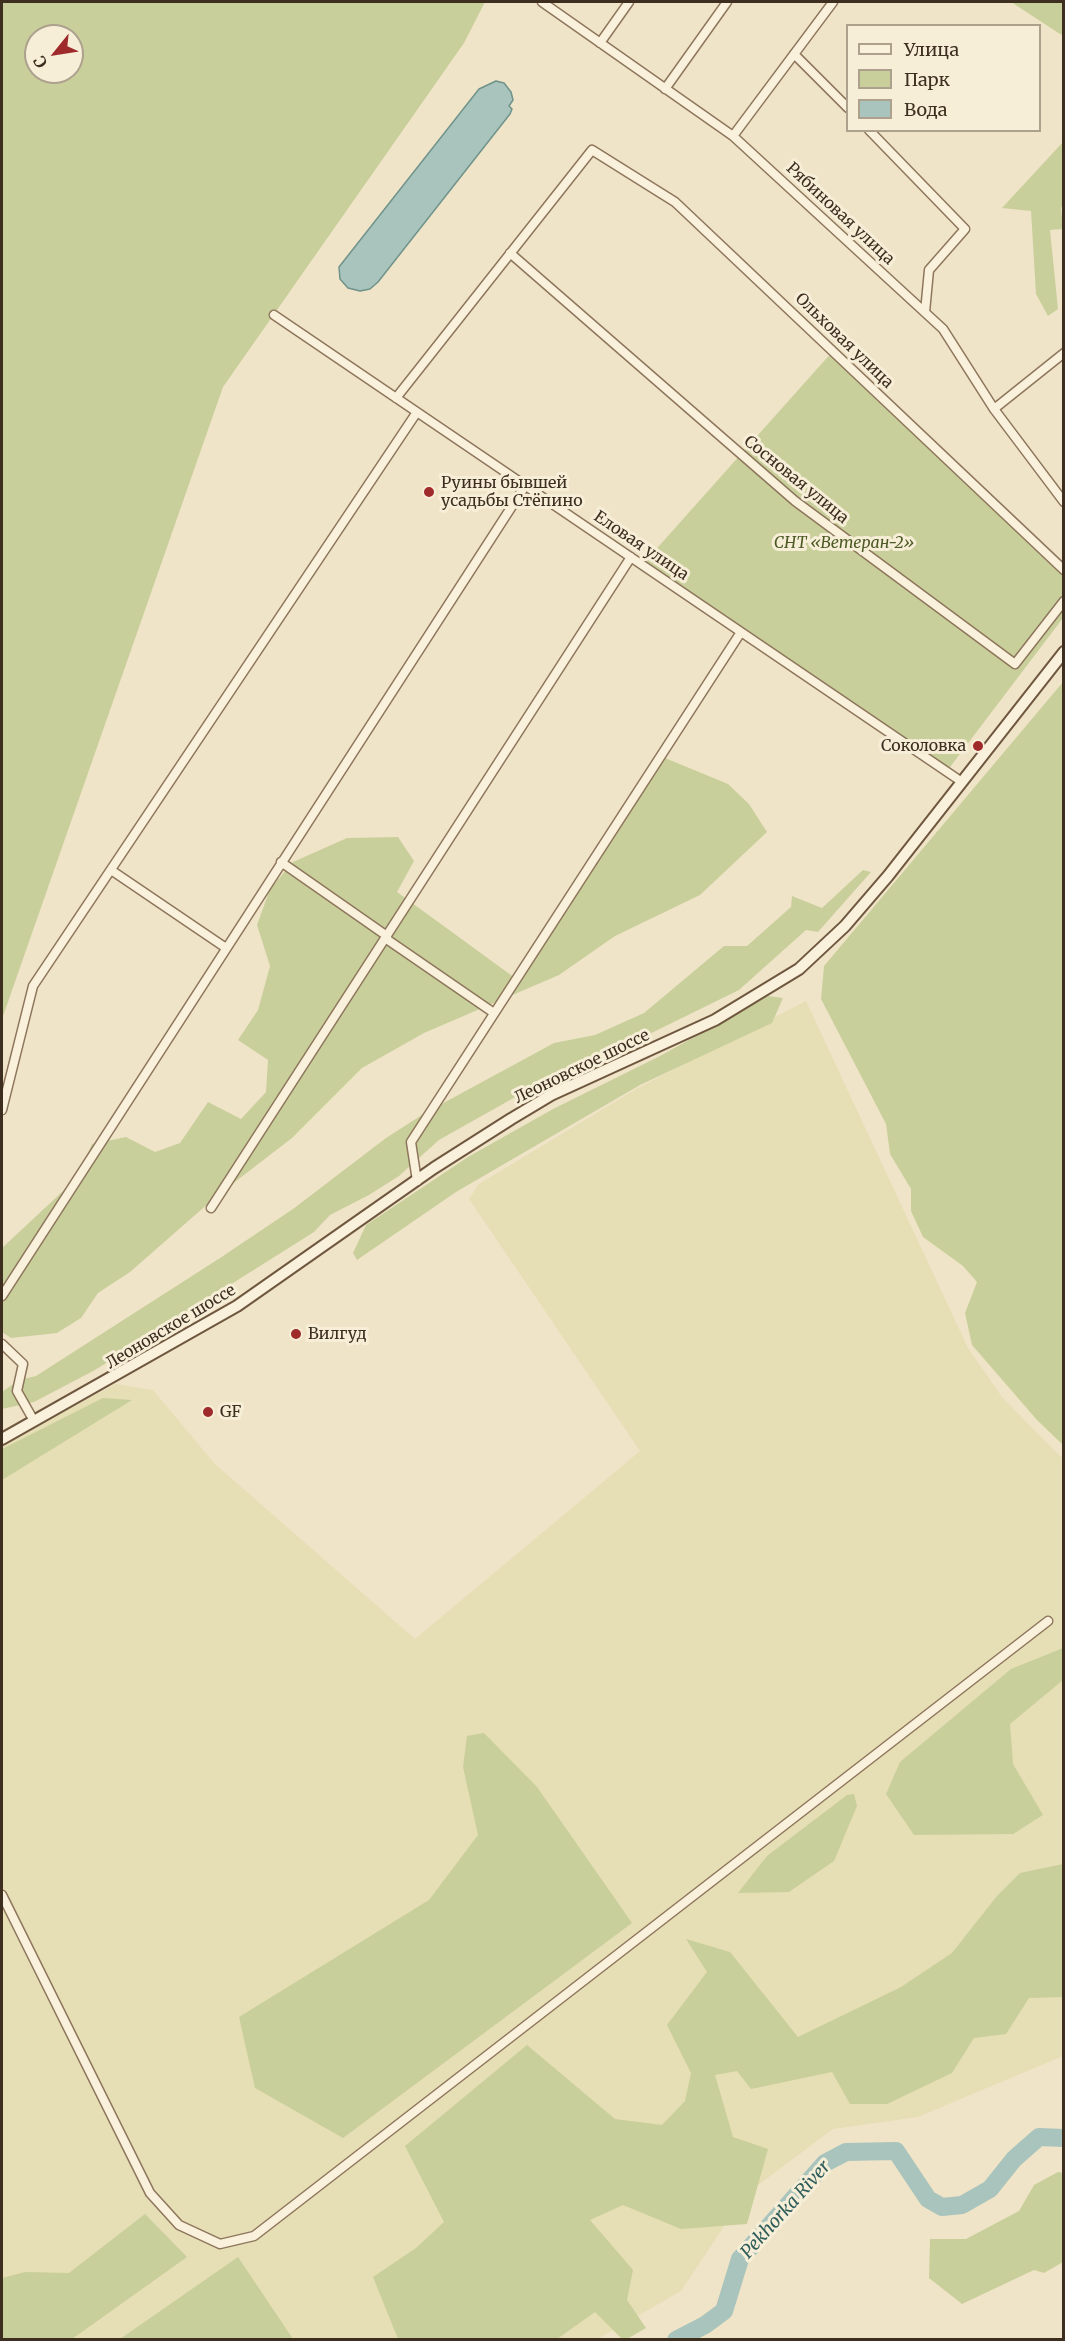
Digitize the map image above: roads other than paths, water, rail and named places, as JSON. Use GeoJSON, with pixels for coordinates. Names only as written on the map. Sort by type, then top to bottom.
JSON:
{"type":"FeatureCollection","features":[{"type":"Feature","properties":{"kind":"main road","name":"Леоновское шоссе"},"geometry":{"type":"LineString","coordinates":[[2,1439],[237,1306],[417,1181],[551,1095],[715,1020],[799,969],[845,926],[1064,652]]}},
{"type":"Feature","properties":{"kind":"street","name":"Рябиновая улица"},"geometry":{"type":"LineString","coordinates":[[541,2],[734,136],[943,329],[994,409],[1062,498]]}},
{"type":"Feature","properties":{"kind":"street"},"geometry":{"type":"LineString","coordinates":[[600,43],[629,2]]}},
{"type":"Feature","properties":{"kind":"street"},"geometry":{"type":"LineString","coordinates":[[666,89],[727,2]]}},
{"type":"Feature","properties":{"kind":"street"},"geometry":{"type":"LineString","coordinates":[[734,136],[833,2]]}},
{"type":"Feature","properties":{"kind":"street"},"geometry":{"type":"LineString","coordinates":[[794,54],[846,106]]}},
{"type":"Feature","properties":{"kind":"street"},"geometry":{"type":"LineString","coordinates":[[871,132],[965,229],[929,270],[925,312]]}},
{"type":"Feature","properties":{"kind":"street","name":"Ольховая улица"},"geometry":{"type":"LineString","coordinates":[[510,253],[592,150],[675,201],[1064,570]]}},
{"type":"Feature","properties":{"kind":"street"},"geometry":{"type":"LineString","coordinates":[[396,398],[510,253]]}},
{"type":"Feature","properties":{"kind":"street","name":"Сосновая улица"},"geometry":{"type":"LineString","coordinates":[[510,253],[795,501],[1015,664],[1064,602]]}},
{"type":"Feature","properties":{"kind":"street","name":"Еловая улица"},"geometry":{"type":"LineString","coordinates":[[274,315],[962,782]]}},
{"type":"Feature","properties":{"kind":"street"},"geometry":{"type":"LineString","coordinates":[[994,409],[1064,353]]}},
{"type":"Feature","properties":{"kind":"street"},"geometry":{"type":"LineString","coordinates":[[2,1110],[33,986],[417,412]]}},
{"type":"Feature","properties":{"kind":"street"},"geometry":{"type":"LineString","coordinates":[[2,1296],[525,486]]}},
{"type":"Feature","properties":{"kind":"street"},"geometry":{"type":"LineString","coordinates":[[211,1208],[631,557]]}},
{"type":"Feature","properties":{"kind":"street"},"geometry":{"type":"LineString","coordinates":[[417,1181],[411,1142],[741,632]]}},
{"type":"Feature","properties":{"kind":"street"},"geometry":{"type":"LineString","coordinates":[[281,862],[494,1013]]}},
{"type":"Feature","properties":{"kind":"street"},"geometry":{"type":"LineString","coordinates":[[111,870],[226,948]]}},
{"type":"Feature","properties":{"kind":"street"},"geometry":{"type":"LineString","coordinates":[[2,1344],[24,1364],[17,1391],[34,1421]]}},
{"type":"Feature","properties":{"kind":"street"},"geometry":{"type":"LineString","coordinates":[[2,1895],[150,2193],[179,2225],[220,2244],[254,2236],[1048,1621]]}},
{"type":"Feature","properties":{"kind":"water"},"geometry":{"type":"Polygon","coordinates":[[[496,81],[504,83],[511,92],[513,100],[509,106],[512,109],[510,114],[378,282],[370,289],[360,291],[348,288],[340,279],[339,267],[479,89],[496,81]]]}},
{"type":"Feature","properties":{"kind":"waterway","name":"Pekhorka River"},"geometry":{"type":"LineString","coordinates":[[676,2340],[705,2325],[724,2311],[740,2259],[825,2163],[846,2152],[896,2151],[928,2199],[942,2207],[962,2205],[990,2189],[1014,2159],[1039,2137],[1064,2138]]}},
{"type":"Feature","properties":{"kind":"place","name":"Руины бывшей усадьбы Стёпино"},"geometry":{"type":"Point","coordinates":[429,492]}},
{"type":"Feature","properties":{"kind":"place","name":"Соколовка"},"geometry":{"type":"Point","coordinates":[978,746]}},
{"type":"Feature","properties":{"kind":"place","name":"Вилгуд"},"geometry":{"type":"Point","coordinates":[296,1334]}},
{"type":"Feature","properties":{"kind":"place","name":"GF"},"geometry":{"type":"Point","coordinates":[208,1412]}},
{"type":"Feature","properties":{"kind":"park label","name":"СНТ «Ветеран-2»"},"geometry":{"type":"Point","coordinates":[844,543]}}]}
